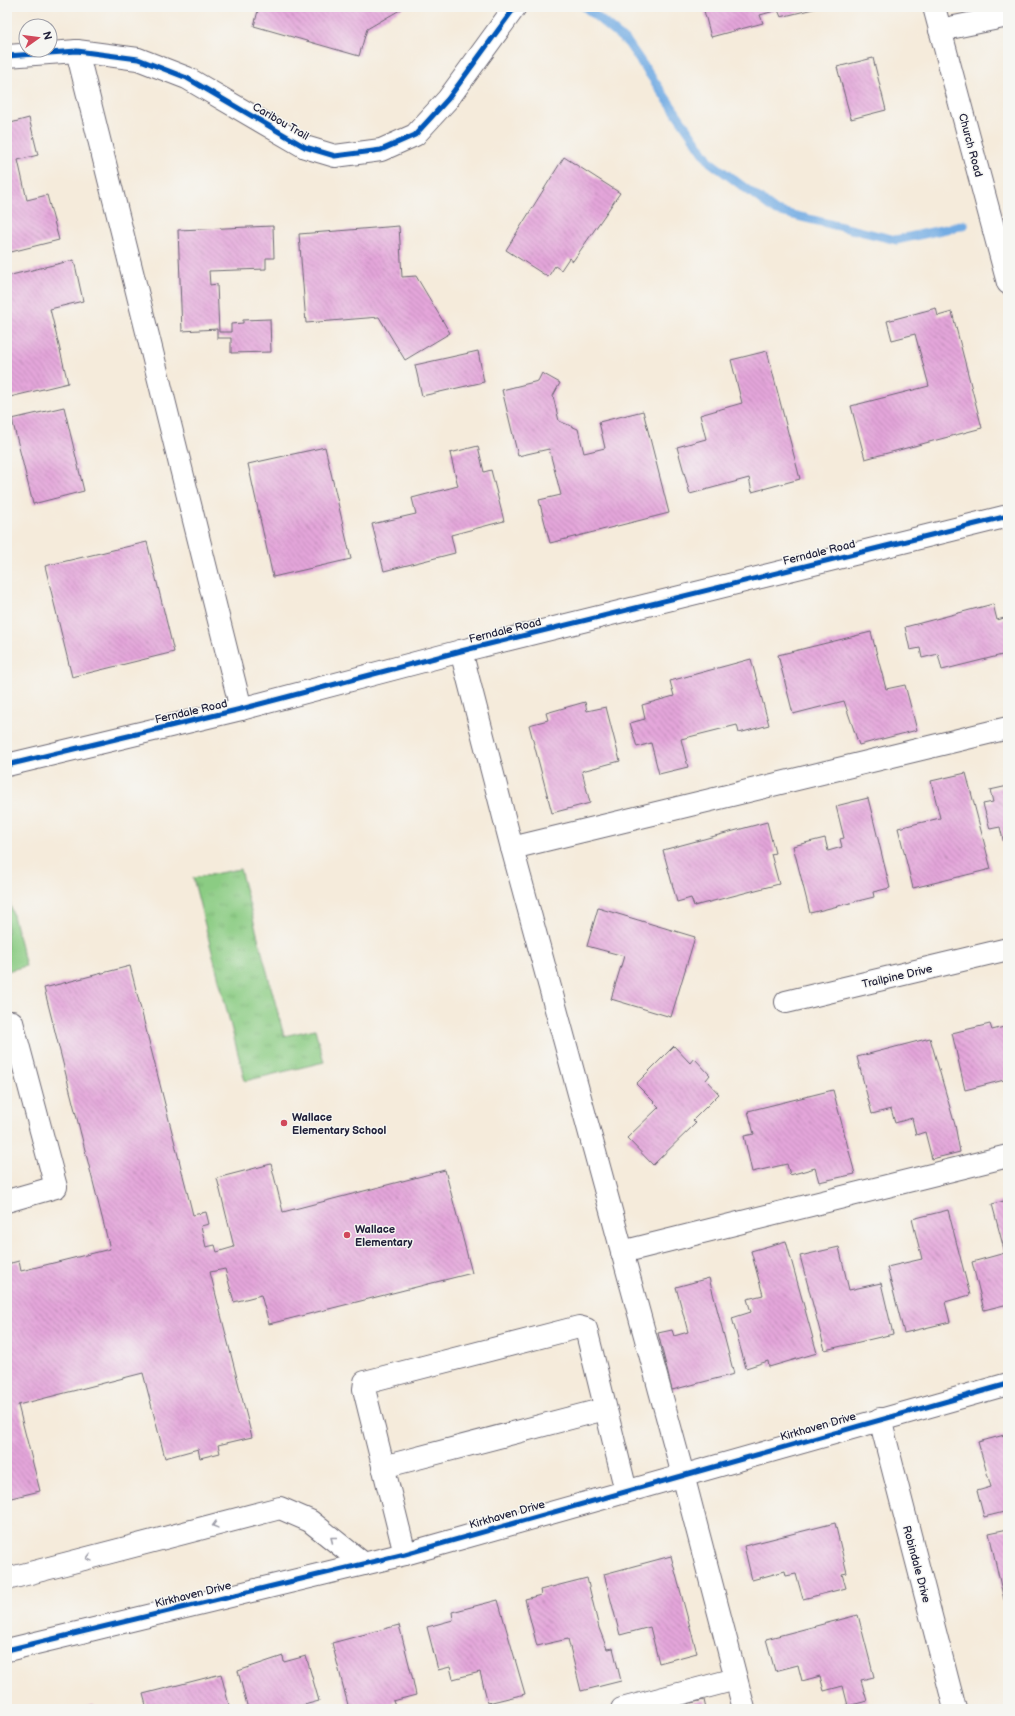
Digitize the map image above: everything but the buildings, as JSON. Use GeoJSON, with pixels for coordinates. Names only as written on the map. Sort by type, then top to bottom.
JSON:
{"type":"FeatureCollection","features":[{"type":"Feature","properties":{"kind":"street","name":"Caribou Trail"},"geometry":{"type":"LineString","coordinates":[[7,56],[77,51],[138,59],[187,78],[304,146],[335,156],[381,150],[414,135],[448,99],[515,7]]}},
{"type":"Feature","properties":{"kind":"street","name":"Church Road"},"geometry":{"type":"LineString","coordinates":[[934,7],[1008,283]]}},
{"type":"Feature","properties":{"kind":"street"},"geometry":{"type":"LineString","coordinates":[[940,30],[1008,16]]}},
{"type":"Feature","properties":{"kind":"street"},"geometry":{"type":"LineString","coordinates":[[77,51],[241,709]]}},
{"type":"Feature","properties":{"kind":"street","name":"Ferndale Road"},"geometry":{"type":"LineString","coordinates":[[8,762],[241,709],[461,651],[1008,516]]}},
{"type":"Feature","properties":{"kind":"street"},"geometry":{"type":"LineString","coordinates":[[461,651],[512,848],[683,1474],[744,1709]]}},
{"type":"Feature","properties":{"kind":"street"},"geometry":{"type":"LineString","coordinates":[[512,848],[1008,728]]}},
{"type":"Feature","properties":{"kind":"street","name":"Trailpine Drive"},"geometry":{"type":"LineString","coordinates":[[786,1002],[1008,949]]}},
{"type":"Feature","properties":{"kind":"street"},"geometry":{"type":"LineString","coordinates":[[7,1023],[12,1022],[56,1187],[7,1201]]}},
{"type":"Feature","properties":{"kind":"street"},"geometry":{"type":"LineString","coordinates":[[622,1252],[1008,1156]]}},
{"type":"Feature","properties":{"kind":"street"},"geometry":{"type":"LineString","coordinates":[[404,1554],[364,1389],[365,1382],[372,1380],[579,1326],[586,1329],[626,1491]]}},
{"type":"Feature","properties":{"kind":"street","name":"Kirkhaven Drive"},"geometry":{"type":"LineString","coordinates":[[7,1650],[404,1554],[683,1474],[1008,1384]]}},
{"type":"Feature","properties":{"kind":"street"},"geometry":{"type":"LineString","coordinates":[[383,1467],[605,1409]]}},
{"type":"Feature","properties":{"kind":"street","name":"Robindale Drive"},"geometry":{"type":"LineString","coordinates":[[880,1419],[955,1709]]}},
{"type":"Feature","properties":{"kind":"street"},"geometry":{"type":"LineString","coordinates":[[7,1579],[280,1508],[310,1520],[364,1564]]}},
{"type":"Feature","properties":{"kind":"street"},"geometry":{"type":"LineString","coordinates":[[622,1709],[736,1679]]}},
{"type":"Feature","properties":{"kind":"green space"},"geometry":{"type":"Polygon","coordinates":[[[240,869],[284,1036],[315,1029],[324,1062],[245,1081],[193,878],[240,869]]]}},
{"type":"Feature","properties":{"kind":"green space"},"geometry":{"type":"Polygon","coordinates":[[[7,892],[26,966],[7,971],[7,892]]]}},
{"type":"Feature","properties":{"kind":"waterway"},"geometry":{"type":"LineString","coordinates":[[585,7],[628,43],[710,162],[776,211],[896,240],[964,225]]}},
{"type":"Feature","properties":{"kind":"cycle path"},"geometry":{"type":"LineString","coordinates":[[7,56],[77,51],[138,59],[187,78],[305,147],[335,156],[381,150],[415,135],[448,99],[515,7]]}},
{"type":"Feature","properties":{"kind":"cycle path"},"geometry":{"type":"LineString","coordinates":[[7,765],[241,709],[461,651],[1008,516]]}},
{"type":"Feature","properties":{"kind":"cycle path"},"geometry":{"type":"LineString","coordinates":[[7,1650],[405,1554],[1008,1384]]}},
{"type":"Feature","properties":{"kind":"place","name":"Wallace Elementary School"},"geometry":{"type":"Point","coordinates":[284,1123]}},
{"type":"Feature","properties":{"kind":"place","name":"Wallace Elementary"},"geometry":{"type":"Point","coordinates":[347,1235]}}]}
